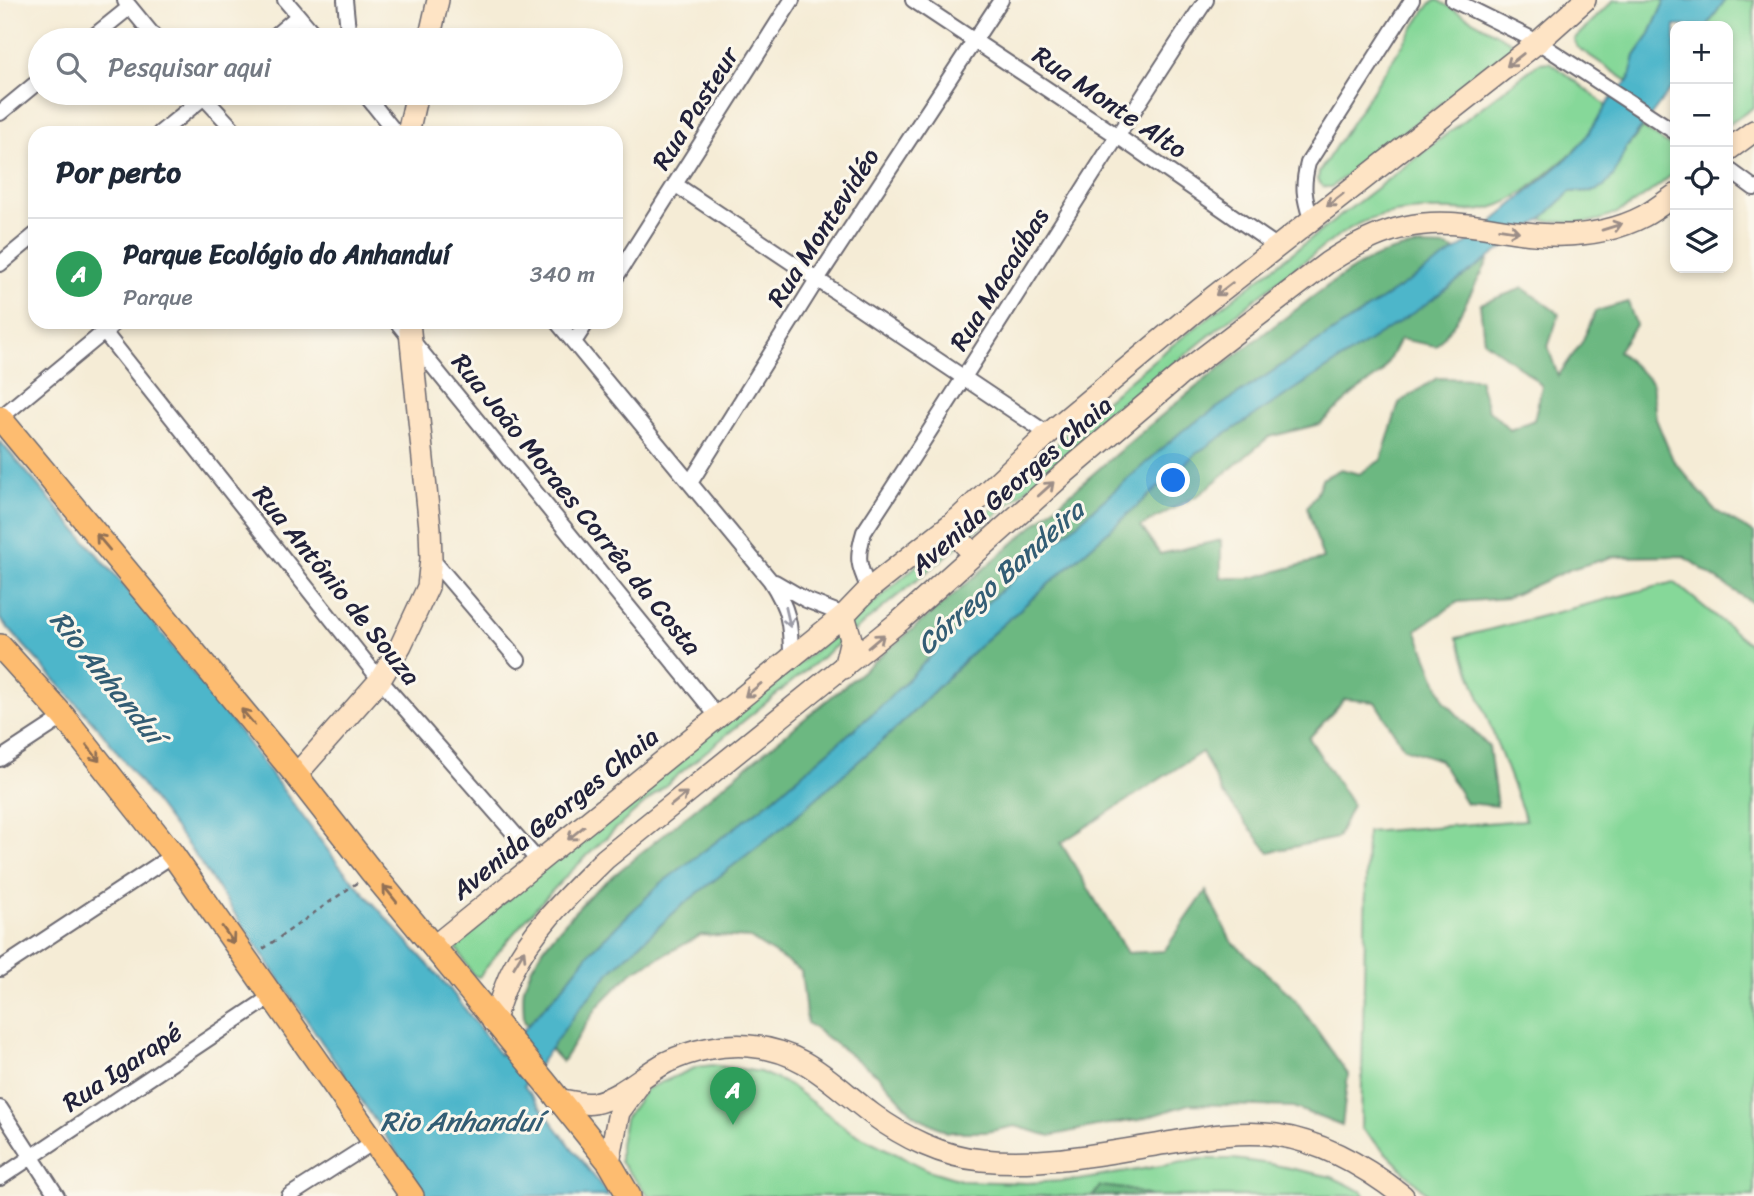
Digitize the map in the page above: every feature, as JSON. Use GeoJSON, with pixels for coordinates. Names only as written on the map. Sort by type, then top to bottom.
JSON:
{"type":"FeatureCollection","features":[{"type":"Feature","properties":{"kind":"main road"},"geometry":{"type":"LineString","coordinates":[[432,28],[438,0]]}},
{"type":"Feature","properties":{"kind":"main road","name":"Avenida Georges Chaia"},"geometry":{"type":"LineString","coordinates":[[433,947],[844,615],[869,589],[960,517],[1048,434],[1199,309],[1538,42],[1585,0]]}},
{"type":"Feature","properties":{"kind":"main road"},"geometry":{"type":"LineString","coordinates":[[410,126],[414,105]]}},
{"type":"Feature","properties":{"kind":"main road"},"geometry":{"type":"LineString","coordinates":[[1732,147],[1754,131]]}},
{"type":"Feature","properties":{"kind":"main road","name":"Avenida Georges Chaia"},"geometry":{"type":"LineString","coordinates":[[493,1022],[512,971],[527,947],[573,891],[637,832],[844,668],[1179,376],[1327,262],[1377,235],[1405,226],[1430,223],[1474,224],[1544,235],[1608,230],[1644,216],[1670,198]]}},
{"type":"Feature","properties":{"kind":"main road"},"geometry":{"type":"LineString","coordinates":[[296,775],[380,680],[401,645],[428,587],[431,558],[405,329]]}},
{"type":"Feature","properties":{"kind":"main road"},"geometry":{"type":"LineString","coordinates":[[0,418],[296,775],[493,1022],[551,1090],[609,1162],[629,1196]]}},
{"type":"Feature","properties":{"kind":"main road"},"geometry":{"type":"LineString","coordinates":[[960,517],[957,530],[960,540],[974,553]]}},
{"type":"Feature","properties":{"kind":"main road"},"geometry":{"type":"LineString","coordinates":[[844,615],[851,639],[844,668]]}},
{"type":"Feature","properties":{"kind":"main road"},"geometry":{"type":"LineString","coordinates":[[0,646],[64,717],[173,855],[412,1196]]}},
{"type":"Feature","properties":{"kind":"main road"},"geometry":{"type":"LineString","coordinates":[[551,1090],[592,1104],[621,1093],[667,1063],[695,1052],[723,1046],[750,1046],[782,1052],[810,1064],[871,1113],[905,1136],[942,1152],[979,1160],[1033,1163],[1193,1139],[1240,1134],[1276,1135],[1312,1144],[1348,1158],[1380,1177],[1403,1196]]}},
{"type":"Feature","properties":{"kind":"main road"},"geometry":{"type":"LineString","coordinates":[[609,1162],[619,1112],[645,1076]]}},
{"type":"Feature","properties":{"kind":"street"},"geometry":{"type":"LineString","coordinates":[[285,0],[308,28]]}},
{"type":"Feature","properties":{"kind":"street"},"geometry":{"type":"LineString","coordinates":[[345,0],[348,28]]}},
{"type":"Feature","properties":{"kind":"street","name":"Rua Pasteur"},"geometry":{"type":"LineString","coordinates":[[623,266],[792,0]]}},
{"type":"Feature","properties":{"kind":"street","name":"Rua Monte Alto"},"geometry":{"type":"LineString","coordinates":[[913,0],[1279,247]]}},
{"type":"Feature","properties":{"kind":"street","name":"Rua Montevidéo"},"geometry":{"type":"LineString","coordinates":[[690,483],[818,278],[1001,0]]}},
{"type":"Feature","properties":{"kind":"street","name":"Rua Macaúbas"},"geometry":{"type":"LineString","coordinates":[[869,589],[858,566],[858,553],[864,533],[966,378],[1116,135],[1206,0]]}},
{"type":"Feature","properties":{"kind":"street"},"geometry":{"type":"LineString","coordinates":[[1311,219],[1304,197],[1303,181],[1308,163],[1412,0]]}},
{"type":"Feature","properties":{"kind":"street"},"geometry":{"type":"LineString","coordinates":[[1453,0],[1538,42],[1670,128]]}},
{"type":"Feature","properties":{"kind":"street"},"geometry":{"type":"LineString","coordinates":[[101,28],[127,3],[147,28]]}},
{"type":"Feature","properties":{"kind":"street"},"geometry":{"type":"LineString","coordinates":[[284,28],[298,16]]}},
{"type":"Feature","properties":{"kind":"street"},"geometry":{"type":"LineString","coordinates":[[0,113],[28,90]]}},
{"type":"Feature","properties":{"kind":"street"},"geometry":{"type":"LineString","coordinates":[[168,126],[192,105]]}},
{"type":"Feature","properties":{"kind":"street"},"geometry":{"type":"LineString","coordinates":[[213,105],[231,126]]}},
{"type":"Feature","properties":{"kind":"street"},"geometry":{"type":"LineString","coordinates":[[373,105],[390,126]]}},
{"type":"Feature","properties":{"kind":"street"},"geometry":{"type":"LineString","coordinates":[[1733,173],[1754,188]]}},
{"type":"Feature","properties":{"kind":"street"},"geometry":{"type":"LineString","coordinates":[[676,185],[1048,434]]}},
{"type":"Feature","properties":{"kind":"street"},"geometry":{"type":"LineString","coordinates":[[0,264],[28,241]]}},
{"type":"Feature","properties":{"kind":"street"},"geometry":{"type":"LineString","coordinates":[[0,418],[108,329]]}},
{"type":"Feature","properties":{"kind":"street","name":"Rua João Moraes Corrêa da Costa"},"geometry":{"type":"LineString","coordinates":[[407,329],[719,718]]}},
{"type":"Feature","properties":{"kind":"street"},"geometry":{"type":"LineString","coordinates":[[563,329],[770,580],[785,602],[788,613],[791,625],[791,658]]}},
{"type":"Feature","properties":{"kind":"street"},"geometry":{"type":"LineString","coordinates":[[574,342],[582,329]]}},
{"type":"Feature","properties":{"kind":"street","name":"Rua Antônio de Souza"},"geometry":{"type":"LineString","coordinates":[[104,332],[380,680],[540,863]]}},
{"type":"Feature","properties":{"kind":"street"},"geometry":{"type":"LineString","coordinates":[[431,558],[518,660]]}},
{"type":"Feature","properties":{"kind":"street"},"geometry":{"type":"LineString","coordinates":[[770,580],[806,600],[844,615]]}},
{"type":"Feature","properties":{"kind":"street"},"geometry":{"type":"LineString","coordinates":[[0,759],[64,717]]}},
{"type":"Feature","properties":{"kind":"street"},"geometry":{"type":"LineString","coordinates":[[0,969],[173,855]]}},
{"type":"Feature","properties":{"kind":"street","name":"Rua Igarapé"},"geometry":{"type":"LineString","coordinates":[[0,1178],[272,996]]}},
{"type":"Feature","properties":{"kind":"street"},"geometry":{"type":"LineString","coordinates":[[0,1108],[57,1196]]}},
{"type":"Feature","properties":{"kind":"street"},"geometry":{"type":"LineString","coordinates":[[289,1196],[375,1141]]}},
{"type":"Feature","properties":{"kind":"path"},"geometry":{"type":"LineString","coordinates":[[256,953],[361,880]]}},
{"type":"Feature","properties":{"kind":"green space"},"geometry":{"type":"Polygon","coordinates":[[[1437,0],[1513,43],[1512,50],[1331,187],[1323,187],[1318,180],[1319,172],[1424,12],[1437,0]]]}},
{"type":"Feature","properties":{"kind":"green space"},"geometry":{"type":"Polygon","coordinates":[[[1614,0],[1665,0],[1649,36],[1635,56],[1629,82],[1577,47],[1574,39],[1614,0]]]}},
{"type":"Feature","properties":{"kind":"green space"},"geometry":{"type":"Polygon","coordinates":[[[1725,0],[1754,0],[1754,107],[1733,122],[1733,21],[1710,21],[1725,0]]]}},
{"type":"Feature","properties":{"kind":"green space"},"geometry":{"type":"Polygon","coordinates":[[[1550,62],[1606,105],[1592,131],[1564,160],[1522,193],[1503,204],[1475,211],[1395,213],[1367,220],[1341,234],[1183,357],[979,529],[670,781],[569,873],[537,906],[479,977],[473,975],[455,946],[457,941],[689,750],[859,616],[942,543],[972,527],[1027,478],[1068,432],[1161,354],[1539,63],[1550,62]]]}},
{"type":"Feature","properties":{"kind":"green space"},"geometry":{"type":"Polygon","coordinates":[[[1643,128],[1670,146],[1670,176],[1636,202],[1613,215],[1578,223],[1541,220],[1570,192],[1595,191],[1614,175],[1626,148],[1643,128]]]}},
{"type":"Feature","properties":{"kind":"green space"},"geometry":{"type":"Polygon","coordinates":[[[1420,246],[1446,247],[1488,261],[1456,321],[1436,346],[1400,339],[1382,373],[1354,393],[1320,424],[1269,437],[1200,494],[1141,526],[1160,554],[1221,540],[1221,578],[1252,578],[1323,559],[1307,507],[1316,495],[1322,479],[1341,469],[1359,474],[1381,460],[1399,403],[1437,378],[1479,379],[1488,409],[1510,430],[1534,420],[1542,386],[1484,341],[1480,304],[1523,288],[1559,314],[1548,347],[1558,376],[1582,342],[1596,311],[1628,302],[1636,325],[1618,351],[1652,382],[1656,419],[1673,460],[1716,511],[1754,533],[1754,604],[1683,556],[1612,557],[1571,569],[1507,598],[1458,602],[1416,630],[1445,702],[1489,747],[1497,806],[1466,803],[1440,760],[1404,748],[1375,702],[1345,699],[1309,738],[1352,805],[1337,838],[1269,852],[1222,793],[1202,752],[1061,843],[1127,953],[1164,951],[1206,891],[1231,941],[1294,998],[1348,1074],[1342,1126],[1293,1107],[1189,1104],[1139,1120],[1050,1136],[1015,1126],[986,1132],[947,1132],[914,1115],[879,1076],[807,1023],[801,971],[750,938],[701,935],[632,972],[598,1006],[562,1062],[524,1021],[524,988],[528,975],[552,938],[591,894],[907,634],[1153,422],[1236,355],[1345,274],[1381,255],[1420,246]]]}},
{"type":"Feature","properties":{"kind":"green space"},"geometry":{"type":"Polygon","coordinates":[[[1674,582],[1754,648],[1754,1196],[1429,1196],[1361,1128],[1367,832],[1526,820],[1457,638],[1674,582]]]}},
{"type":"Feature","properties":{"kind":"green space"},"geometry":{"type":"Polygon","coordinates":[[[712,1065],[760,1072],[788,1084],[850,1131],[928,1170],[964,1181],[1027,1183],[1079,1180],[1201,1159],[1234,1159],[1332,1177],[1361,1191],[1365,1196],[649,1196],[620,1162],[625,1119],[646,1089],[697,1067],[712,1065]]]}},
{"type":"Feature","properties":{"kind":"green space"},"geometry":{"type":"Polygon","coordinates":[[[1100,1186],[1126,1189],[1151,1196],[1093,1196],[1100,1186]]]}},
{"type":"Feature","properties":{"kind":"water","name":"Rio Anhanduí"},"geometry":{"type":"Polygon","coordinates":[[[1665,0],[1725,0],[1710,21],[1670,21],[1670,91],[1626,148],[1614,175],[1604,187],[1595,191],[1570,192],[1541,220],[1419,309],[1198,452],[983,642],[900,725],[789,822],[680,907],[611,971],[578,1010],[524,1086],[609,1196],[426,1196],[195,855],[101,731],[0,619],[0,441],[120,581],[236,727],[339,865],[449,988],[500,1055],[561,989],[591,951],[660,884],[774,798],[881,706],[964,623],[1182,431],[1469,242],[1571,155],[1615,93],[1629,81],[1635,56],[1649,36],[1665,0]]]}},
{"type":"Feature","properties":{"kind":"place","name":"Parque Ecológio do Anhanduí"},"geometry":{"type":"Point","coordinates":[733,1125]}},
{"type":"Feature","properties":{"kind":"water label","name":"Córrego Bandeira"},"geometry":{"type":"Point","coordinates":[1000,577]}}]}
